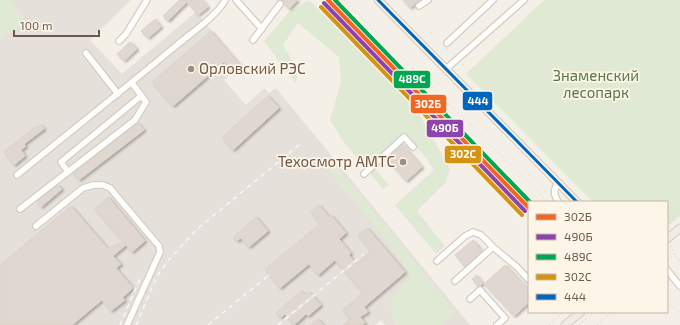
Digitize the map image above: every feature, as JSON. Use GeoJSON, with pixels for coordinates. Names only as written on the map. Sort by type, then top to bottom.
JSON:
{"type":"FeatureCollection","features":[{"type":"Feature","properties":{"kind":"main road"},"geometry":{"type":"LineString","coordinates":[[378,0],[576,201]]}},
{"type":"Feature","properties":{"kind":"main road"},"geometry":{"type":"LineString","coordinates":[[668,238],[680,228]]}},
{"type":"Feature","properties":{"kind":"main road"},"geometry":{"type":"LineString","coordinates":[[565,325],[580,313]]}},
{"type":"Feature","properties":{"kind":"street"},"geometry":{"type":"LineString","coordinates":[[119,41],[126,34],[147,0]]}},
{"type":"Feature","properties":{"kind":"street"},"geometry":{"type":"LineString","coordinates":[[17,175],[132,83],[223,7],[225,0]]}},
{"type":"Feature","properties":{"kind":"street"},"geometry":{"type":"LineString","coordinates":[[236,0],[262,29]]}},
{"type":"Feature","properties":{"kind":"street"},"geometry":{"type":"LineString","coordinates":[[419,6],[428,0]]}},
{"type":"Feature","properties":{"kind":"street"},"geometry":{"type":"LineString","coordinates":[[447,43],[493,0]]}},
{"type":"Feature","properties":{"kind":"street"},"geometry":{"type":"LineString","coordinates":[[446,70],[524,0]]}},
{"type":"Feature","properties":{"kind":"street"},"geometry":{"type":"LineString","coordinates":[[253,40],[280,4]]}},
{"type":"Feature","properties":{"kind":"street"},"geometry":{"type":"LineString","coordinates":[[86,53],[118,94]]}},
{"type":"Feature","properties":{"kind":"street"},"geometry":{"type":"LineString","coordinates":[[20,209],[136,120],[146,102],[132,83]]}},
{"type":"Feature","properties":{"kind":"street"},"geometry":{"type":"LineString","coordinates":[[68,172],[61,162],[142,96]]}},
{"type":"Feature","properties":{"kind":"street"},"geometry":{"type":"LineString","coordinates":[[364,174],[404,137],[414,147]]}},
{"type":"Feature","properties":{"kind":"street"},"geometry":{"type":"LineString","coordinates":[[558,183],[554,188],[558,201]]}},
{"type":"Feature","properties":{"kind":"street"},"geometry":{"type":"LineString","coordinates":[[36,226],[83,188],[94,185],[103,185],[110,188],[159,246],[160,252],[127,325]]}},
{"type":"Feature","properties":{"kind":"street"},"geometry":{"type":"LineString","coordinates":[[437,261],[465,236],[473,232],[482,235],[528,279]]}},
{"type":"Feature","properties":{"kind":"street"},"geometry":{"type":"LineString","coordinates":[[454,281],[493,247]]}},
{"type":"Feature","properties":{"kind":"street"},"geometry":{"type":"LineString","coordinates":[[668,271],[680,286]]}},
{"type":"Feature","properties":{"kind":"street"},"geometry":{"type":"LineString","coordinates":[[470,299],[480,290],[505,318],[497,325]]}},
{"type":"Feature","properties":{"kind":"path"},"geometry":{"type":"LineString","coordinates":[[344,0],[547,201]]}},
{"type":"Feature","properties":{"kind":"path"},"geometry":{"type":"LineString","coordinates":[[668,226],[680,208]]}},
{"type":"Feature","properties":{"kind":"path"},"geometry":{"type":"LineString","coordinates":[[671,246],[674,254],[680,262]]}},
{"type":"Feature","properties":{"kind":"path"},"geometry":{"type":"LineString","coordinates":[[668,260],[674,254]]}},
{"type":"Feature","properties":{"kind":"path"},"geometry":{"type":"LineString","coordinates":[[668,303],[680,312]]}},
{"type":"Feature","properties":{"kind":"path"},"geometry":{"type":"LineString","coordinates":[[549,325],[563,313]]}},
{"type":"Feature","properties":{"kind":"path"},"geometry":{"type":"LineString","coordinates":[[579,325],[593,313]]}},
{"type":"Feature","properties":{"kind":"path"},"geometry":{"type":"LineString","coordinates":[[597,325],[611,313]]}},
{"type":"Feature","properties":{"kind":"shaded area"},"geometry":{"type":"Polygon","coordinates":[[[9,0],[131,0],[90,40],[122,74],[196,12],[241,66],[224,80],[246,105],[264,88],[269,93],[276,88],[470,325],[385,325],[381,320],[375,325],[0,325],[0,39],[18,27],[24,18],[9,0]]]}},
{"type":"Feature","properties":{"kind":"green space"},"geometry":{"type":"Polygon","coordinates":[[[0,0],[9,0],[24,18],[18,27],[0,39],[0,0]]]}},
{"type":"Feature","properties":{"kind":"green space"},"geometry":{"type":"Polygon","coordinates":[[[309,0],[356,47],[409,96],[450,169],[446,182],[417,211],[445,246],[436,254],[395,205],[434,170],[426,158],[405,133],[371,164],[389,185],[383,189],[343,141],[330,120],[341,82],[339,57],[298,23],[283,45],[298,70],[296,84],[264,41],[289,12],[309,0]]]}},
{"type":"Feature","properties":{"kind":"green space","name":"Знаменский лесопарк"},"geometry":{"type":"Polygon","coordinates":[[[544,0],[680,0],[680,216],[668,226],[668,201],[592,201],[466,74],[544,0]]]}},
{"type":"Feature","properties":{"kind":"green space"},"geometry":{"type":"Polygon","coordinates":[[[334,163],[456,312],[443,323],[443,325],[395,325],[392,316],[391,302],[396,293],[411,276],[384,237],[330,173],[334,163]]]}},
{"type":"Feature","properties":{"kind":"building"},"geometry":{"type":"Polygon","coordinates":[[[179,0],[202,0],[208,7],[198,15],[187,2],[168,21],[163,16],[179,0]]]}},
{"type":"Feature","properties":{"kind":"building"},"geometry":{"type":"Polygon","coordinates":[[[281,0],[298,0],[289,9],[281,0]]]}},
{"type":"Feature","properties":{"kind":"building"},"geometry":{"type":"Polygon","coordinates":[[[403,0],[419,0],[410,8],[403,0]]]}},
{"type":"Feature","properties":{"kind":"building"},"geometry":{"type":"Polygon","coordinates":[[[155,19],[161,27],[148,38],[141,31],[155,19]]]}},
{"type":"Feature","properties":{"kind":"building","name":"Орловский РЭС"},"geometry":{"type":"Polygon","coordinates":[[[211,31],[241,66],[233,73],[224,62],[173,106],[152,82],[211,31]]]}},
{"type":"Feature","properties":{"kind":"building"},"geometry":{"type":"Polygon","coordinates":[[[130,42],[137,49],[124,61],[117,54],[130,42]]]}},
{"type":"Feature","properties":{"kind":"building"},"geometry":{"type":"Polygon","coordinates":[[[268,96],[279,108],[233,150],[222,137],[268,96]]]}},
{"type":"Feature","properties":{"kind":"building"},"geometry":{"type":"Polygon","coordinates":[[[138,123],[144,130],[79,180],[73,173],[138,123]]]}},
{"type":"Feature","properties":{"kind":"building"},"geometry":{"type":"Polygon","coordinates":[[[41,125],[44,129],[24,144],[26,146],[21,150],[25,156],[14,165],[4,152],[35,127],[37,128],[41,125]]]}},
{"type":"Feature","properties":{"kind":"building","name":"Техосмотр АМТС"},"geometry":{"type":"Polygon","coordinates":[[[402,144],[422,167],[406,181],[386,159],[402,144]]]}},
{"type":"Feature","properties":{"kind":"building"},"geometry":{"type":"Polygon","coordinates":[[[58,185],[62,189],[41,207],[37,201],[58,185]]]}},
{"type":"Feature","properties":{"kind":"building"},"geometry":{"type":"Polygon","coordinates":[[[108,197],[145,241],[132,252],[126,245],[113,256],[121,264],[116,268],[133,288],[122,298],[125,300],[111,311],[102,300],[72,325],[0,325],[0,265],[71,206],[108,249],[114,245],[115,247],[123,241],[95,209],[108,197]]]}},
{"type":"Feature","properties":{"kind":"building"},"geometry":{"type":"Polygon","coordinates":[[[319,205],[329,217],[331,215],[346,233],[339,239],[351,253],[349,255],[356,264],[371,251],[358,235],[367,228],[405,272],[364,307],[368,312],[360,317],[365,323],[362,325],[343,325],[350,319],[343,310],[363,293],[335,260],[318,275],[309,264],[280,288],[265,269],[320,224],[311,212],[319,205]]]}},
{"type":"Feature","properties":{"kind":"building"},"geometry":{"type":"Polygon","coordinates":[[[256,217],[268,231],[249,247],[241,238],[237,241],[233,237],[256,217]]]}},
{"type":"Feature","properties":{"kind":"building"},"geometry":{"type":"Polygon","coordinates":[[[473,240],[482,251],[465,267],[455,255],[473,240]]]}},
{"type":"Feature","properties":{"kind":"building"},"geometry":{"type":"Polygon","coordinates":[[[505,265],[528,289],[528,303],[514,316],[484,284],[505,265]]]}},
{"type":"Feature","properties":{"kind":"building"},"geometry":{"type":"Polygon","coordinates":[[[476,275],[483,283],[480,286],[478,286],[472,279],[476,275]]]}},
{"type":"Feature","properties":{"kind":"building"},"geometry":{"type":"Polygon","coordinates":[[[301,291],[305,295],[309,292],[321,305],[308,316],[306,314],[294,325],[285,314],[281,318],[276,313],[301,291]]]}},
{"type":"Feature","properties":{"kind":"building"},"geometry":{"type":"Polygon","coordinates":[[[318,319],[323,325],[311,325],[315,321],[318,319]]]}},
{"type":"Feature","properties":{"kind":"railway"},"geometry":{"type":"LineString","coordinates":[[136,325],[157,276],[168,261],[197,229],[299,145]]}},
{"type":"Feature","properties":{"kind":"railway"},"geometry":{"type":"LineString","coordinates":[[278,325],[364,254]]}},
{"type":"Feature","properties":{"kind":"railway"},"geometry":{"type":"LineString","coordinates":[[208,325],[269,275]]}},
{"type":"Feature","properties":{"kind":"railway"},"geometry":{"type":"LineString","coordinates":[[120,325],[141,276]]}},
{"type":"Feature","properties":{"kind":"transit line","name":"302Б"},"geometry":{"type":"LineString","coordinates":[[328,0],[528,207]]}},
{"type":"Feature","properties":{"kind":"transit line","name":"489С"},"geometry":{"type":"LineString","coordinates":[[335,0],[529,201]]}},
{"type":"Feature","properties":{"kind":"transit line","name":"444"},"geometry":{"type":"LineString","coordinates":[[378,0],[576,201]]}},
{"type":"Feature","properties":{"kind":"transit line","name":"490Б"},"geometry":{"type":"LineString","coordinates":[[324,3],[525,211]]}},
{"type":"Feature","properties":{"kind":"transit line","name":"302С"},"geometry":{"type":"LineString","coordinates":[[321,7],[522,215]]}},
{"type":"Feature","properties":{"kind":"place","name":"Орловский РЭС"},"geometry":{"type":"Point","coordinates":[191,69]}},
{"type":"Feature","properties":{"kind":"place","name":"Техосмотр АМТС"},"geometry":{"type":"Point","coordinates":[403,162]}}]}
